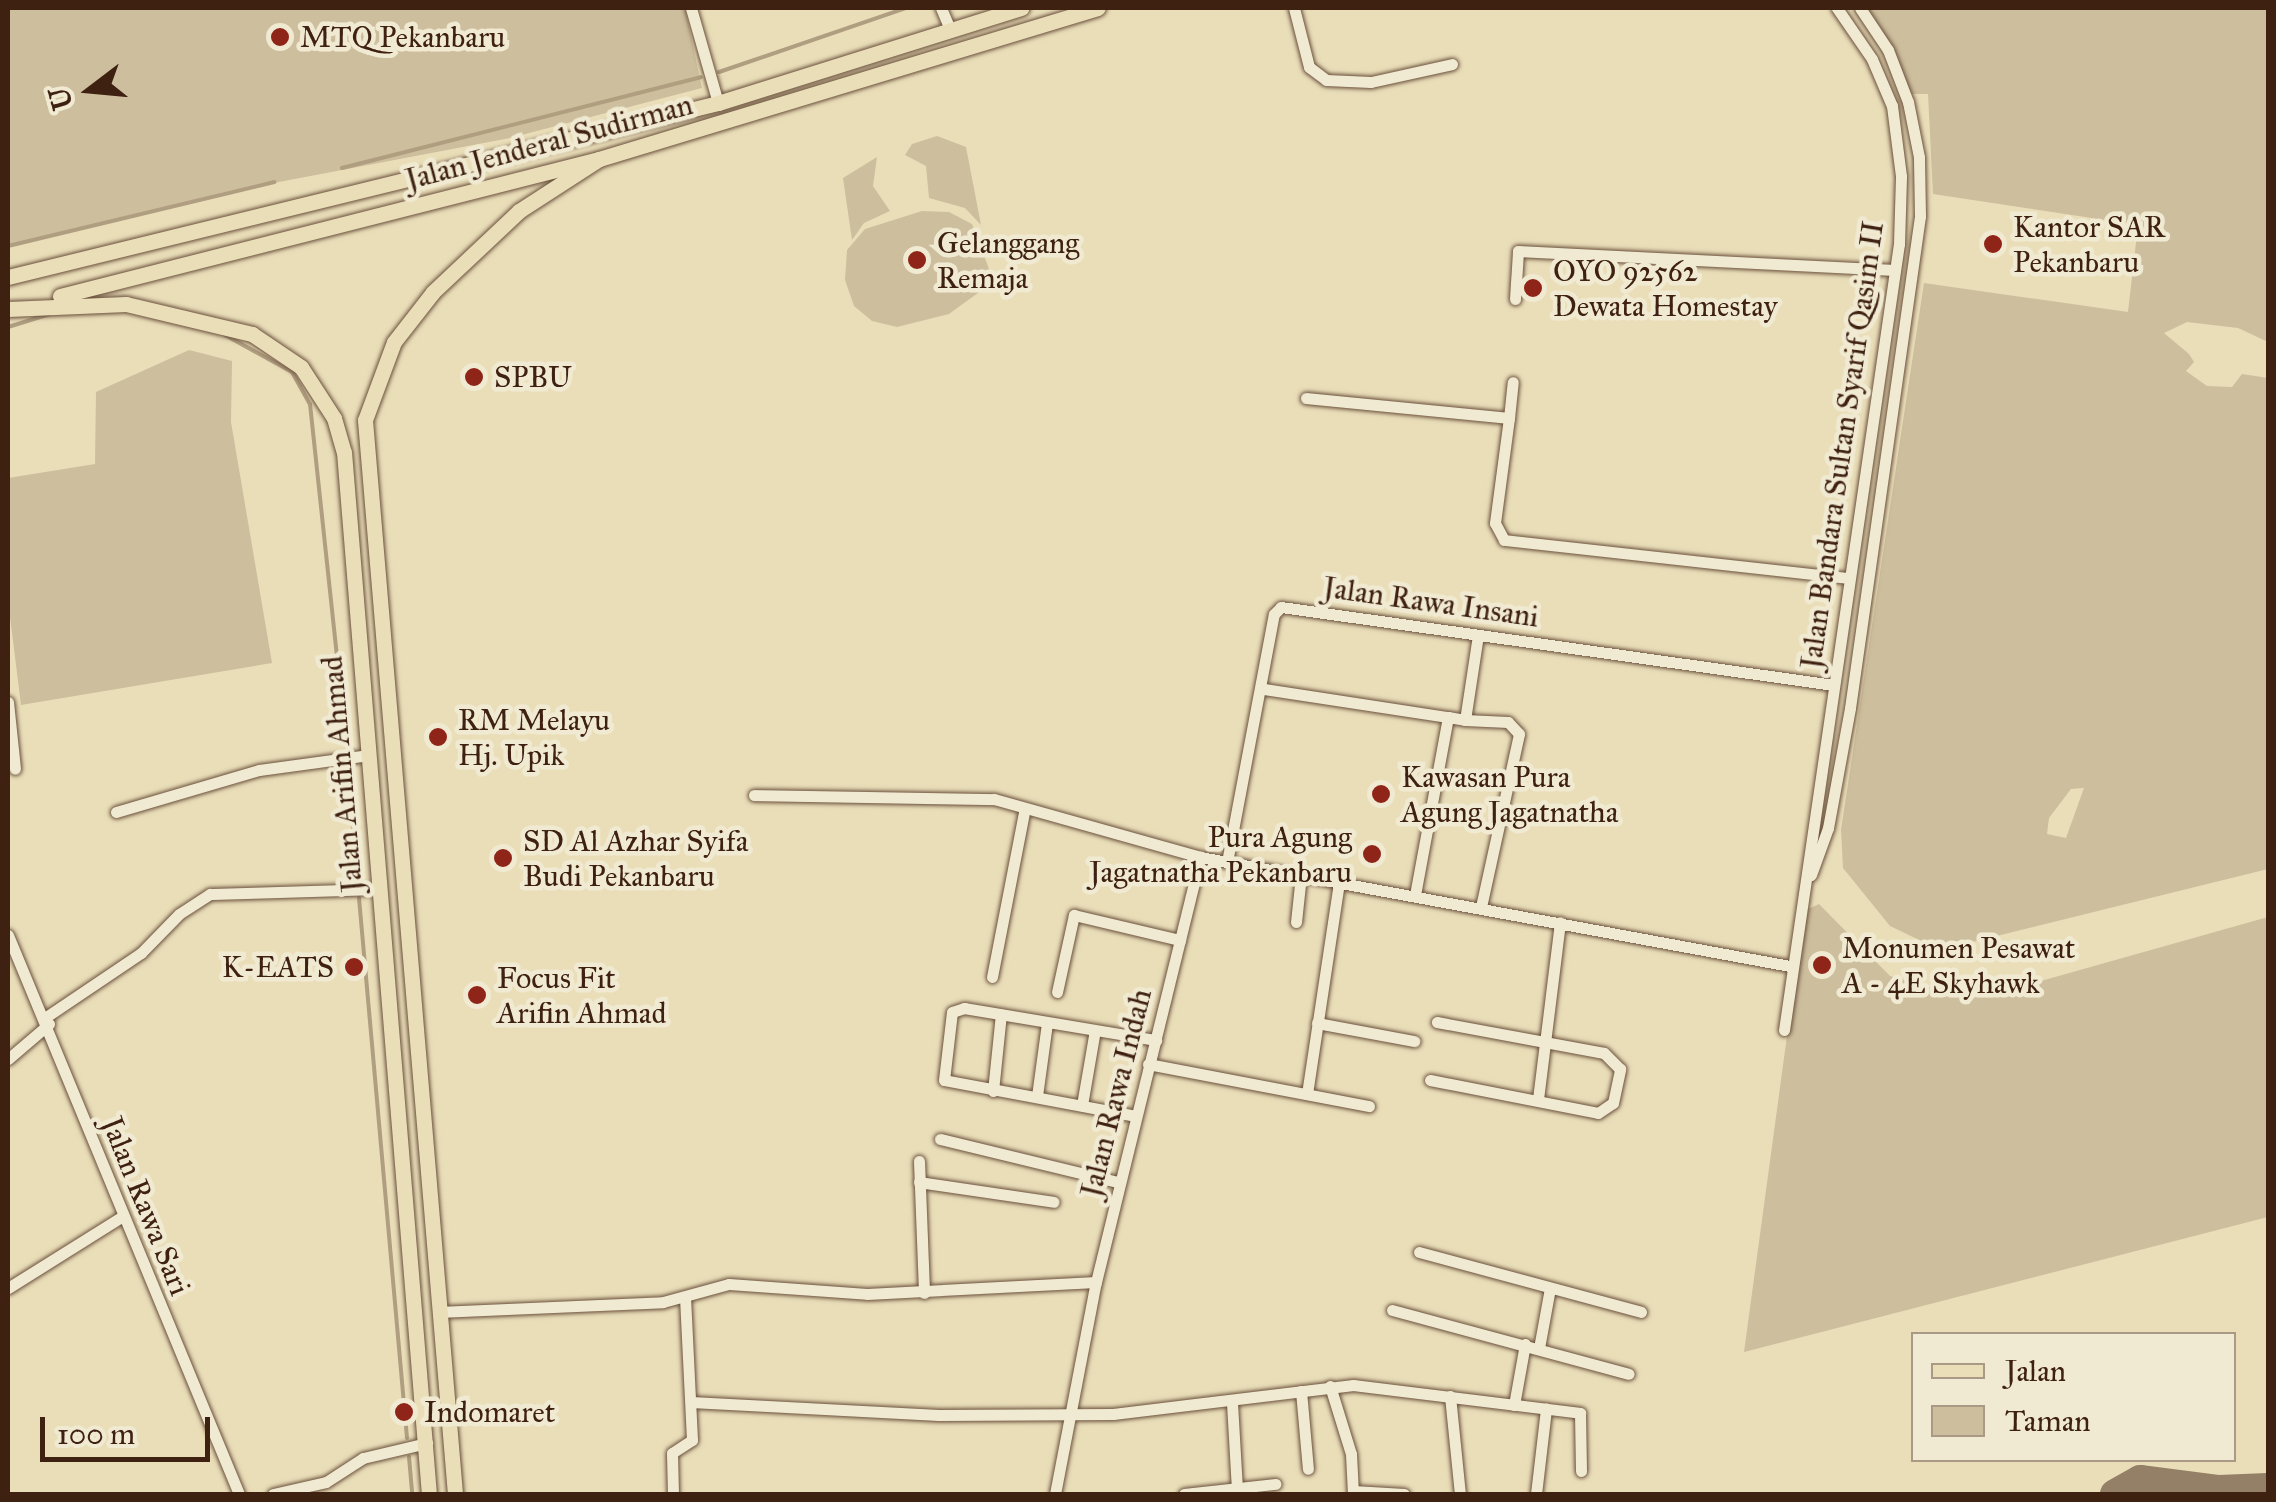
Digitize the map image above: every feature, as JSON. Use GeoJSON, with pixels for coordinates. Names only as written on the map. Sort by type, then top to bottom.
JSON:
{"type":"FeatureCollection","features":[{"type":"Feature","properties":{"kind":"main road","name":"Jalan Jenderal Sudirman"},"geometry":{"type":"LineString","coordinates":[[8,308],[600,158],[1098,8]]}},
{"type":"Feature","properties":{"kind":"main road","name":"Jalan Jenderal Sudirman"},"geometry":{"type":"LineString","coordinates":[[8,278],[718,102],[1012,9]]}},
{"type":"Feature","properties":{"kind":"main road","name":"Jalan Arifin Ahmad"},"geometry":{"type":"LineString","coordinates":[[455,1494],[444,1311],[415,1064],[363,454],[367,405],[394,342],[432,292],[519,211],[600,158]]}},
{"type":"Feature","properties":{"kind":"main road"},"geometry":{"type":"LineString","coordinates":[[336,198],[343,224]]}},
{"type":"Feature","properties":{"kind":"main road"},"geometry":{"type":"LineString","coordinates":[[299,208],[305,234]]}},
{"type":"Feature","properties":{"kind":"main road","name":"Jalan Arifin Ahmad"},"geometry":{"type":"LineString","coordinates":[[8,308],[110,302],[186,315],[252,334],[311,378],[334,418],[344,452],[430,1494]]}},
{"type":"Feature","properties":{"kind":"main road"},"geometry":{"type":"LineString","coordinates":[[393,1066],[415,1064]]}},
{"type":"Feature","properties":{"kind":"street"},"geometry":{"type":"LineString","coordinates":[[692,8],[718,102]]}},
{"type":"Feature","properties":{"kind":"street"},"geometry":{"type":"LineString","coordinates":[[941,8],[950,29]]}},
{"type":"Feature","properties":{"kind":"street"},"geometry":{"type":"LineString","coordinates":[[1294,8],[1309,67],[1318,77],[1370,82],[1452,64]]}},
{"type":"Feature","properties":{"kind":"street","name":"Jalan Bandara Sultan Syarif Qasim II"},"geometry":{"type":"LineString","coordinates":[[1802,892],[1812,844],[1846,578],[1880,372],[1894,270],[1901,176],[1895,121],[1872,59],[1836,8]]}},
{"type":"Feature","properties":{"kind":"street","name":"Jalan Bandara Sultan Syarif Qasim II"},"geometry":{"type":"LineString","coordinates":[[1802,892],[1828,828],[1920,216],[1919,157],[1888,50],[1860,8]]}},
{"type":"Feature","properties":{"kind":"street"},"geometry":{"type":"LineString","coordinates":[[1514,300],[1518,252],[1894,270]]}},
{"type":"Feature","properties":{"kind":"street"},"geometry":{"type":"LineString","coordinates":[[1880,372],[1898,374]]}},
{"type":"Feature","properties":{"kind":"street"},"geometry":{"type":"LineString","coordinates":[[1514,382],[1494,523],[1504,540],[1846,578]]}},
{"type":"Feature","properties":{"kind":"street"},"geometry":{"type":"LineString","coordinates":[[1306,398],[1508,418]]}},
{"type":"Feature","properties":{"kind":"street","name":"Jalan Rawa Insani"},"geometry":{"type":"LineString","coordinates":[[1227,862],[1264,689],[1274,614],[1282,607],[1834,686]]}},
{"type":"Feature","properties":{"kind":"street"},"geometry":{"type":"LineString","coordinates":[[1465,720],[1478,635]]}},
{"type":"Feature","properties":{"kind":"street"},"geometry":{"type":"LineString","coordinates":[[1264,689],[1465,720],[1508,722],[1519,734],[1480,908]]}},
{"type":"Feature","properties":{"kind":"street"},"geometry":{"type":"LineString","coordinates":[[8,702],[15,769]]}},
{"type":"Feature","properties":{"kind":"street"},"geometry":{"type":"LineString","coordinates":[[1414,894],[1448,717]]}},
{"type":"Feature","properties":{"kind":"street"},"geometry":{"type":"LineString","coordinates":[[116,812],[259,770],[370,755]]}},
{"type":"Feature","properties":{"kind":"street"},"geometry":{"type":"LineString","coordinates":[[754,795],[972,798],[1200,857],[1790,966]]}},
{"type":"Feature","properties":{"kind":"street"},"geometry":{"type":"LineString","coordinates":[[992,977],[1024,812]]}},
{"type":"Feature","properties":{"kind":"street","name":"Jalan Rawa Indah"},"geometry":{"type":"LineString","coordinates":[[1055,1494],[1066,1414],[1118,1182],[1200,857]]}},
{"type":"Feature","properties":{"kind":"street"},"geometry":{"type":"LineString","coordinates":[[1296,922],[1302,875]]}},
{"type":"Feature","properties":{"kind":"street"},"geometry":{"type":"LineString","coordinates":[[1307,1094],[1338,882]]}},
{"type":"Feature","properties":{"kind":"street"},"geometry":{"type":"LineString","coordinates":[[8,1059],[48,1021],[140,953],[179,914],[210,894],[380,889]]}},
{"type":"Feature","properties":{"kind":"street"},"geometry":{"type":"LineString","coordinates":[[1784,1030],[1802,892]]}},
{"type":"Feature","properties":{"kind":"street"},"geometry":{"type":"LineString","coordinates":[[1057,992],[1074,915],[1180,940]]}},
{"type":"Feature","properties":{"kind":"street"},"geometry":{"type":"LineString","coordinates":[[1538,1099],[1560,922]]}},
{"type":"Feature","properties":{"kind":"street","name":"Jalan Rawa Sari"},"geometry":{"type":"LineString","coordinates":[[8,935],[48,1021],[120,1216],[239,1494]]}},
{"type":"Feature","properties":{"kind":"street"},"geometry":{"type":"LineString","coordinates":[[1136,1116],[993,1090],[941,1076],[952,1012],[1000,1014],[1156,1040]]}},
{"type":"Feature","properties":{"kind":"street"},"geometry":{"type":"LineString","coordinates":[[993,1090],[1000,1014]]}},
{"type":"Feature","properties":{"kind":"street"},"geometry":{"type":"LineString","coordinates":[[1430,1080],[1604,1113],[1613,1103],[1620,1069],[1604,1053],[1438,1022]]}},
{"type":"Feature","properties":{"kind":"street"},"geometry":{"type":"LineString","coordinates":[[1037,1096],[1047,1023]]}},
{"type":"Feature","properties":{"kind":"street"},"geometry":{"type":"LineString","coordinates":[[1316,1023],[1414,1040]]}},
{"type":"Feature","properties":{"kind":"street"},"geometry":{"type":"LineString","coordinates":[[1082,1106],[1095,1030]]}},
{"type":"Feature","properties":{"kind":"street"},"geometry":{"type":"LineString","coordinates":[[1148,1064],[1369,1106]]}},
{"type":"Feature","properties":{"kind":"street"},"geometry":{"type":"LineString","coordinates":[[940,1139],[1118,1182]]}},
{"type":"Feature","properties":{"kind":"street"},"geometry":{"type":"LineString","coordinates":[[919,1161],[924,1293]]}},
{"type":"Feature","properties":{"kind":"street"},"geometry":{"type":"LineString","coordinates":[[919,1182],[1054,1202]]}},
{"type":"Feature","properties":{"kind":"street"},"geometry":{"type":"LineString","coordinates":[[8,1288],[120,1216]]}},
{"type":"Feature","properties":{"kind":"street"},"geometry":{"type":"LineString","coordinates":[[1419,1252],[1641,1312]]}},
{"type":"Feature","properties":{"kind":"street"},"geometry":{"type":"LineString","coordinates":[[444,1311],[685,1298],[729,1284],[924,1293],[1096,1282]]}},
{"type":"Feature","properties":{"kind":"street"},"geometry":{"type":"LineString","coordinates":[[1539,1348],[1550,1288]]}},
{"type":"Feature","properties":{"kind":"street"},"geometry":{"type":"LineString","coordinates":[[673,1494],[672,1453],[691,1442],[685,1298]]}},
{"type":"Feature","properties":{"kind":"street"},"geometry":{"type":"LineString","coordinates":[[1392,1310],[1628,1374]]}},
{"type":"Feature","properties":{"kind":"street"},"geometry":{"type":"LineString","coordinates":[[1514,1405],[1525,1344]]}},
{"type":"Feature","properties":{"kind":"street"},"geometry":{"type":"LineString","coordinates":[[691,1402],[1066,1414],[1232,1403],[1330,1386],[1580,1413],[1581,1470]]}},
{"type":"Feature","properties":{"kind":"street"},"geometry":{"type":"LineString","coordinates":[[1330,1386],[1351,1454],[1353,1493],[1404,1494]]}},
{"type":"Feature","properties":{"kind":"street"},"geometry":{"type":"LineString","coordinates":[[1301,1391],[1308,1469]]}},
{"type":"Feature","properties":{"kind":"street"},"geometry":{"type":"LineString","coordinates":[[1450,1396],[1460,1494]]}},
{"type":"Feature","properties":{"kind":"street"},"geometry":{"type":"LineString","coordinates":[[1232,1403],[1237,1488]]}},
{"type":"Feature","properties":{"kind":"street"},"geometry":{"type":"LineString","coordinates":[[1536,1494],[1546,1409]]}},
{"type":"Feature","properties":{"kind":"street"},"geometry":{"type":"LineString","coordinates":[[273,1494],[326,1482],[356,1460],[428,1443]]}},
{"type":"Feature","properties":{"kind":"street"},"geometry":{"type":"LineString","coordinates":[[1184,1494],[1275,1484]]}},
{"type":"Feature","properties":{"kind":"green space"},"geometry":{"type":"Polygon","coordinates":[[[8,8],[685,8],[702,88],[510,138],[231,191],[8,246],[8,8]]]}},
{"type":"Feature","properties":{"kind":"green space"},"geometry":{"type":"Polygon","coordinates":[[[1866,8],[2268,8],[2268,342],[2238,328],[2187,322],[2164,333],[2194,362],[2186,371],[2207,386],[2232,387],[2242,374],[2268,378],[2268,869],[1940,950],[1890,926],[1843,868],[1841,830],[1924,283],[2128,312],[2138,225],[1933,194],[1928,94],[1911,94],[1866,8]],[[2084,788],[2071,789],[2049,818],[2047,834],[2066,838],[2084,788]]]}},
{"type":"Feature","properties":{"kind":"green space"},"geometry":{"type":"Polygon","coordinates":[[[937,136],[966,147],[981,225],[965,208],[929,198],[926,166],[905,155],[912,144],[937,136]]]}},
{"type":"Feature","properties":{"kind":"green space"},"geometry":{"type":"Polygon","coordinates":[[[877,157],[873,186],[890,211],[864,223],[852,240],[843,178],[877,157]]]}},
{"type":"Feature","properties":{"kind":"green space","name":"Gelanggang Remaja"},"geometry":{"type":"Polygon","coordinates":[[[922,211],[949,212],[972,224],[989,269],[982,290],[949,314],[897,327],[872,321],[854,306],[845,280],[847,250],[865,229],[922,211]]]}},
{"type":"Feature","properties":{"kind":"green space"},"geometry":{"type":"Polygon","coordinates":[[[189,350],[232,361],[231,422],[272,663],[21,705],[8,601],[8,478],[95,464],[96,392],[189,350]]]}},
{"type":"Feature","properties":{"kind":"green space"},"geometry":{"type":"Polygon","coordinates":[[[1819,904],[1890,976],[1964,996],[2027,985],[2268,917],[2268,1217],[1744,1352],[1804,911],[1819,904]]]}},
{"type":"Feature","properties":{"kind":"waterway"},"geometry":{"type":"LineString","coordinates":[[719,72],[906,8]]}},
{"type":"Feature","properties":{"kind":"waterway"},"geometry":{"type":"LineString","coordinates":[[342,168],[701,77]]}},
{"type":"Feature","properties":{"kind":"waterway"},"geometry":{"type":"LineString","coordinates":[[8,246],[274,182]]}},
{"type":"Feature","properties":{"kind":"waterway"},"geometry":{"type":"LineString","coordinates":[[8,327],[50,314]]}},
{"type":"Feature","properties":{"kind":"waterway"},"geometry":{"type":"LineString","coordinates":[[225,335],[292,372],[310,404],[347,748]]}},
{"type":"Feature","properties":{"kind":"waterway"},"geometry":{"type":"LineString","coordinates":[[348,767],[357,879]]}},
{"type":"Feature","properties":{"kind":"waterway"},"geometry":{"type":"LineString","coordinates":[[359,898],[407,1438]]}},
{"type":"Feature","properties":{"kind":"waterway"},"geometry":{"type":"LineString","coordinates":[[409,1457],[412,1494]]}},
{"type":"Feature","properties":{"kind":"taxiway"},"geometry":{"type":"LineString","coordinates":[[2115,1494],[2140,1480],[2219,1490],[2268,1488]]}},
{"type":"Feature","properties":{"kind":"place","name":"MTQ Pekanbaru"},"geometry":{"type":"Point","coordinates":[280,37]}},
{"type":"Feature","properties":{"kind":"place","name":"Kantor SAR Pekanbaru"},"geometry":{"type":"Point","coordinates":[1993,244]}},
{"type":"Feature","properties":{"kind":"place","name":"Gelanggang Remaja"},"geometry":{"type":"Point","coordinates":[917,260]}},
{"type":"Feature","properties":{"kind":"place","name":"OYO 92562 Dewata Homestay"},"geometry":{"type":"Point","coordinates":[1533,288]}},
{"type":"Feature","properties":{"kind":"place","name":"SPBU"},"geometry":{"type":"Point","coordinates":[474,377]}},
{"type":"Feature","properties":{"kind":"place","name":"RM Melayu Hj. Upik"},"geometry":{"type":"Point","coordinates":[438,737]}},
{"type":"Feature","properties":{"kind":"place","name":"Kawasan Pura Agung Jagatnatha"},"geometry":{"type":"Point","coordinates":[1381,794]}},
{"type":"Feature","properties":{"kind":"place","name":"Pura Agung Jagatnatha Pekanbaru"},"geometry":{"type":"Point","coordinates":[1372,854]}},
{"type":"Feature","properties":{"kind":"place","name":"SD Al Azhar Syifa Budi Pekanbaru"},"geometry":{"type":"Point","coordinates":[503,858]}},
{"type":"Feature","properties":{"kind":"place","name":"Monumen Pesawat A - 4E Skyhawk"},"geometry":{"type":"Point","coordinates":[1822,965]}},
{"type":"Feature","properties":{"kind":"place","name":"K-EATS"},"geometry":{"type":"Point","coordinates":[354,967]}},
{"type":"Feature","properties":{"kind":"place","name":"Focus Fit Arifin Ahmad"},"geometry":{"type":"Point","coordinates":[477,995]}},
{"type":"Feature","properties":{"kind":"place","name":"Indomaret"},"geometry":{"type":"Point","coordinates":[404,1412]}}]}
